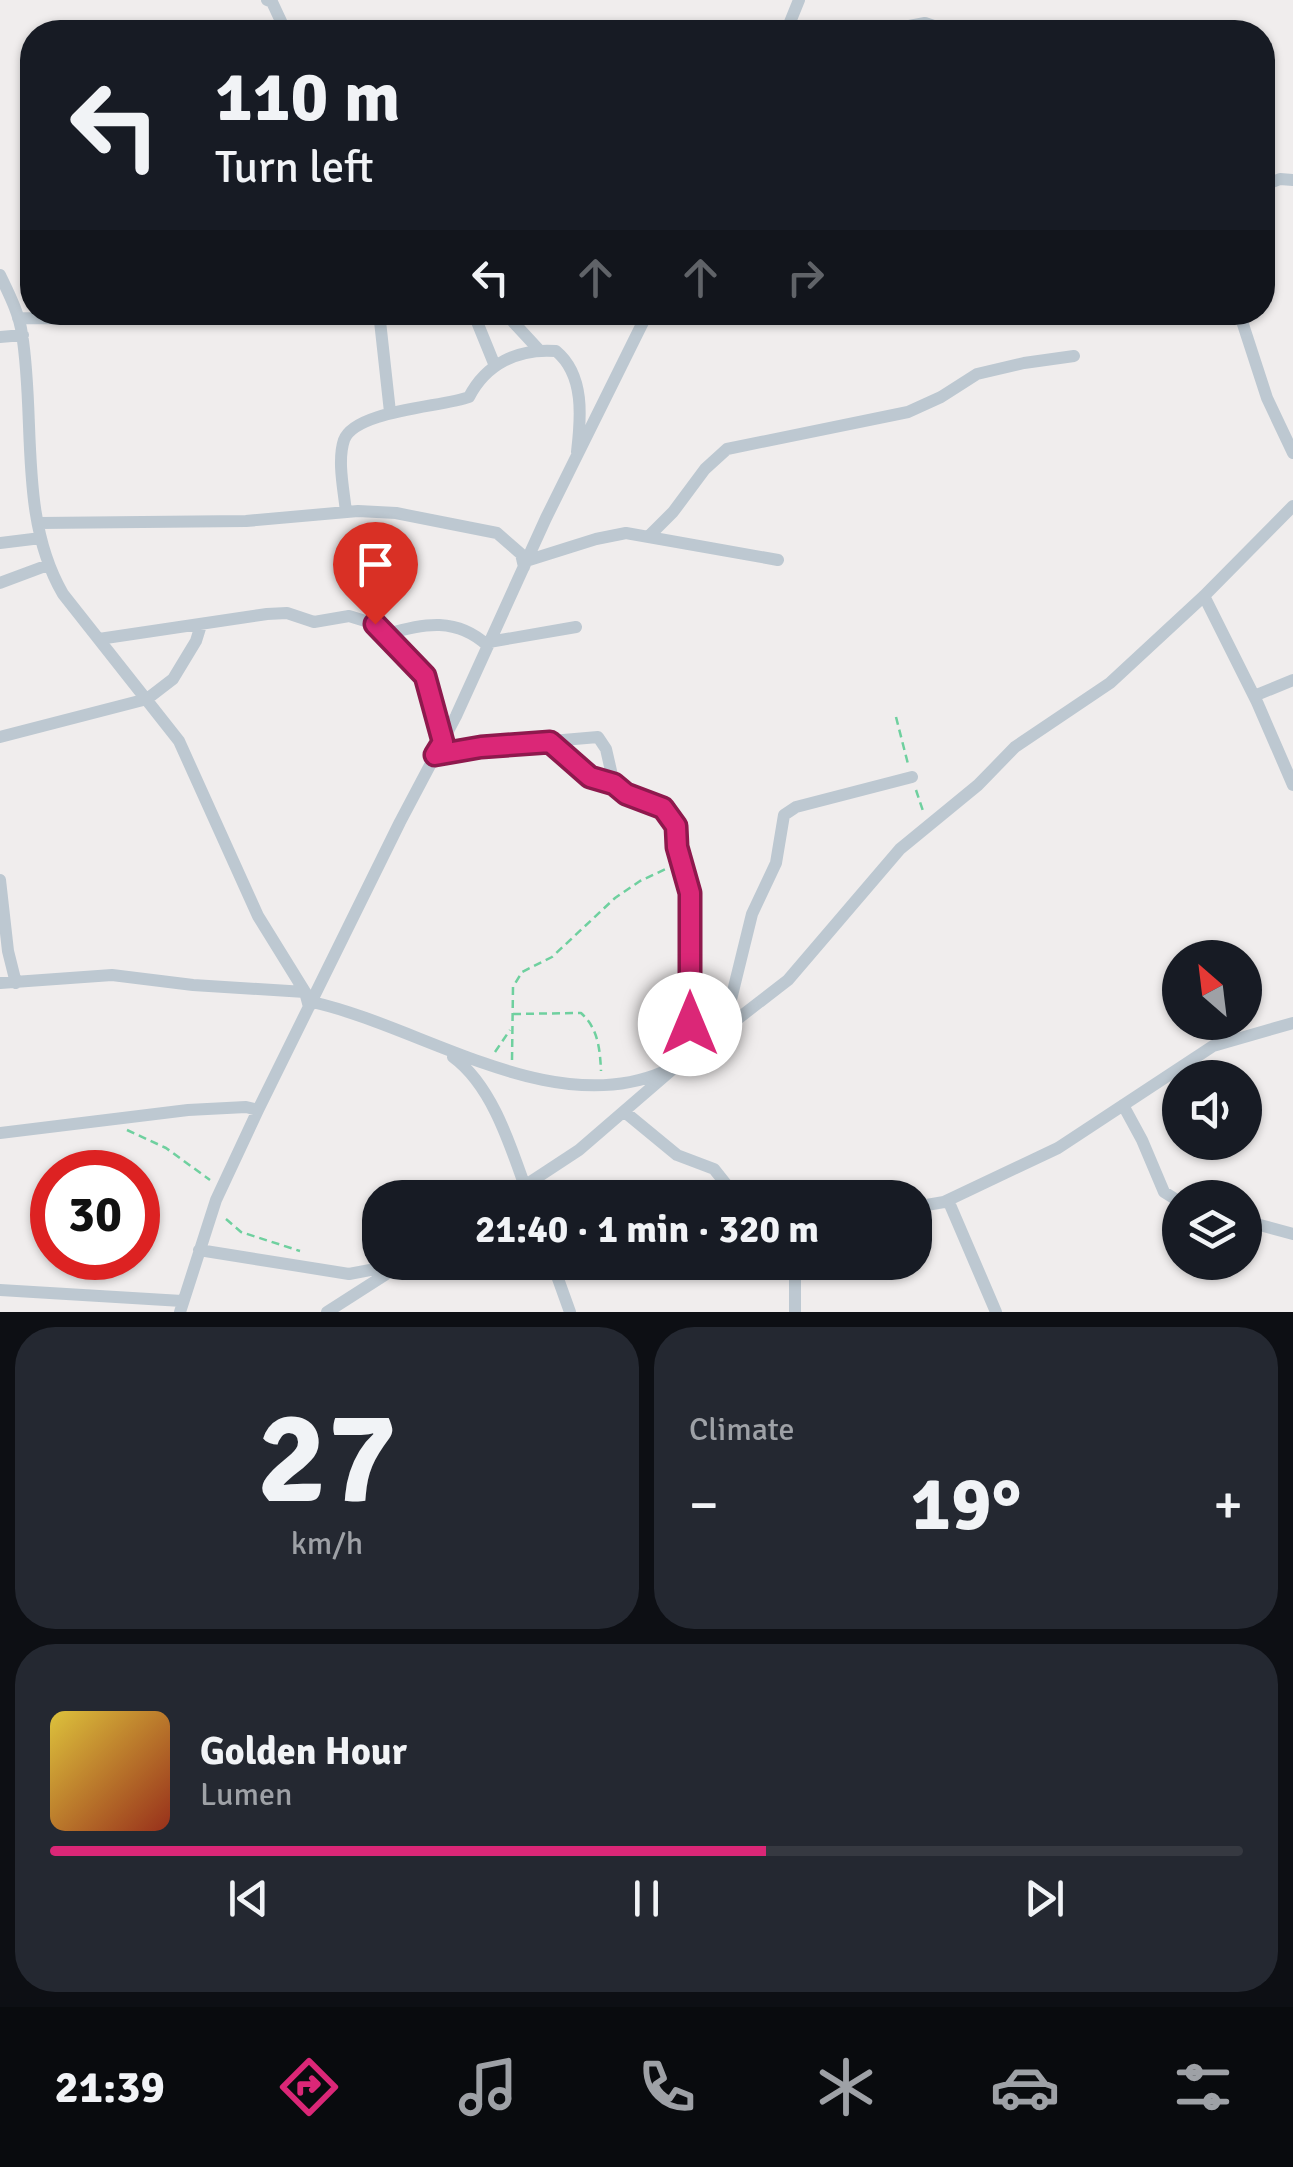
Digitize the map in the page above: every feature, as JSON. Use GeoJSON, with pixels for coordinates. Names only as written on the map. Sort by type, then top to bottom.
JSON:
{"type":"FeatureCollection","features":[{"type":"Feature","properties":{"kind":"street"},"geometry":{"type":"LineString","coordinates":[[267,0],[272,2],[280,20]]}},
{"type":"Feature","properties":{"kind":"street"},"geometry":{"type":"LineString","coordinates":[[0,275],[22,335],[29,447],[38,522],[48,565],[63,594],[178,741],[258,916],[309,1000]]}},
{"type":"Feature","properties":{"kind":"street"},"geometry":{"type":"LineString","coordinates":[[380,325],[390,412]]}},
{"type":"Feature","properties":{"kind":"street"},"geometry":{"type":"LineString","coordinates":[[478,325],[495,366]]}},
{"type":"Feature","properties":{"kind":"street"},"geometry":{"type":"LineString","coordinates":[[516,325],[540,351]]}},
{"type":"Feature","properties":{"kind":"street"},"geometry":{"type":"LineString","coordinates":[[0,1290],[181,1306],[215,1204],[309,1000],[443,742],[642,325]]}},
{"type":"Feature","properties":{"kind":"street"},"geometry":{"type":"LineString","coordinates":[[1243,325],[1266,398],[1293,453]]}},
{"type":"Feature","properties":{"kind":"street"},"geometry":{"type":"LineString","coordinates":[[0,337],[22,335]]}},
{"type":"Feature","properties":{"kind":"street"},"geometry":{"type":"LineString","coordinates":[[346,512],[343,442],[349,432],[390,412],[469,397],[483,373],[540,351],[556,351],[567,360],[576,378],[580,430],[577,459]]}},
{"type":"Feature","properties":{"kind":"street"},"geometry":{"type":"LineString","coordinates":[[648,537],[673,512],[705,469],[728,449],[908,412],[941,398],[977,374],[1074,356]]}},
{"type":"Feature","properties":{"kind":"street"},"geometry":{"type":"LineString","coordinates":[[542,1180],[626,1113],[674,1068],[788,980],[900,849],[978,785],[1015,747],[1110,683],[1293,506]]}},
{"type":"Feature","properties":{"kind":"street"},"geometry":{"type":"LineString","coordinates":[[38,522],[246,520],[346,512],[396,513],[497,533],[521,554],[525,564]]}},
{"type":"Feature","properties":{"kind":"street"},"geometry":{"type":"LineString","coordinates":[[525,564],[615,534],[778,560]]}},
{"type":"Feature","properties":{"kind":"street"},"geometry":{"type":"LineString","coordinates":[[0,543],[41,538]]}},
{"type":"Feature","properties":{"kind":"street"},"geometry":{"type":"LineString","coordinates":[[0,582],[48,565]]}},
{"type":"Feature","properties":{"kind":"street"},"geometry":{"type":"LineString","coordinates":[[1204,596],[1293,785]]}},
{"type":"Feature","properties":{"kind":"street"},"geometry":{"type":"LineString","coordinates":[[99,639],[266,614],[287,614],[314,622],[349,616],[375,624],[425,676],[443,742]]}},
{"type":"Feature","properties":{"kind":"street"},"geometry":{"type":"LineString","coordinates":[[386,634],[420,624],[444,623],[473,632],[488,644],[576,627]]}},
{"type":"Feature","properties":{"kind":"street"},"geometry":{"type":"LineString","coordinates":[[0,737],[147,698],[173,679],[196,642],[201,625]]}},
{"type":"Feature","properties":{"kind":"street"},"geometry":{"type":"LineString","coordinates":[[1254,696],[1293,680]]}},
{"type":"Feature","properties":{"kind":"street"},"geometry":{"type":"LineString","coordinates":[[435,755],[598,737],[606,748],[614,784]]}},
{"type":"Feature","properties":{"kind":"street"},"geometry":{"type":"LineString","coordinates":[[550,742],[590,777],[663,808],[676,826],[680,863],[690,893],[690,1055]]}},
{"type":"Feature","properties":{"kind":"street"},"geometry":{"type":"LineString","coordinates":[[722,1032],[752,914],[776,863],[784,815],[796,807],[912,777]]}},
{"type":"Feature","properties":{"kind":"street"},"geometry":{"type":"LineString","coordinates":[[0,880],[16,983]]}},
{"type":"Feature","properties":{"kind":"street"},"geometry":{"type":"LineString","coordinates":[[0,984],[112,974],[309,1000],[388,1024],[445,1051],[511,1071],[584,1086],[625,1085],[674,1068]]}},
{"type":"Feature","properties":{"kind":"street"},"geometry":{"type":"LineString","coordinates":[[932,1203],[948,1200],[1058,1148],[1213,1046],[1293,1023]]}},
{"type":"Feature","properties":{"kind":"street"},"geometry":{"type":"LineString","coordinates":[[445,1051],[474,1076],[503,1131],[522,1180]]}},
{"type":"Feature","properties":{"kind":"street"},"geometry":{"type":"LineString","coordinates":[[1123,1106],[1162,1187]]}},
{"type":"Feature","properties":{"kind":"street"},"geometry":{"type":"LineString","coordinates":[[0,1133],[188,1110],[258,1110]]}},
{"type":"Feature","properties":{"kind":"street"},"geometry":{"type":"LineString","coordinates":[[626,1113],[677,1154],[714,1169],[722,1180]]}},
{"type":"Feature","properties":{"kind":"street"},"geometry":{"type":"LineString","coordinates":[[948,1200],[996,1312]]}},
{"type":"Feature","properties":{"kind":"street"},"geometry":{"type":"LineString","coordinates":[[1262,1226],[1293,1234]]}},
{"type":"Feature","properties":{"kind":"street"},"geometry":{"type":"LineString","coordinates":[[199,1250],[295,1268],[349,1274],[362,1271]]}},
{"type":"Feature","properties":{"kind":"street"},"geometry":{"type":"LineString","coordinates":[[327,1312],[377,1280]]}},
{"type":"Feature","properties":{"kind":"street"},"geometry":{"type":"LineString","coordinates":[[558,1280],[570,1312]]}},
{"type":"Feature","properties":{"kind":"street"},"geometry":{"type":"LineString","coordinates":[[796,1280],[796,1312]]}},
{"type":"Feature","properties":{"kind":"path"},"geometry":{"type":"LineString","coordinates":[[511,1071],[513,987],[522,972],[552,957],[615,898],[640,881],[680,863]]}},
{"type":"Feature","properties":{"kind":"path"},"geometry":{"type":"LineString","coordinates":[[511,1014],[572,1011],[586,1017],[600,1053],[600,1086]]}},
{"type":"Feature","properties":{"kind":"path"},"geometry":{"type":"LineString","coordinates":[[482,1062],[510,1030]]}},
{"type":"Feature","properties":{"kind":"path"},"geometry":{"type":"LineString","coordinates":[[105,1119],[193,1164],[213,1183],[215,1204],[241,1232],[299,1250],[295,1268]]}},
{"type":"Feature","properties":{"kind":"route"},"geometry":{"type":"LineString","coordinates":[[375,624],[425,676],[443,742],[435,755],[550,742],[590,777],[614,784],[626,794],[663,808],[671,816],[690,893],[690,1024]]}}]}
